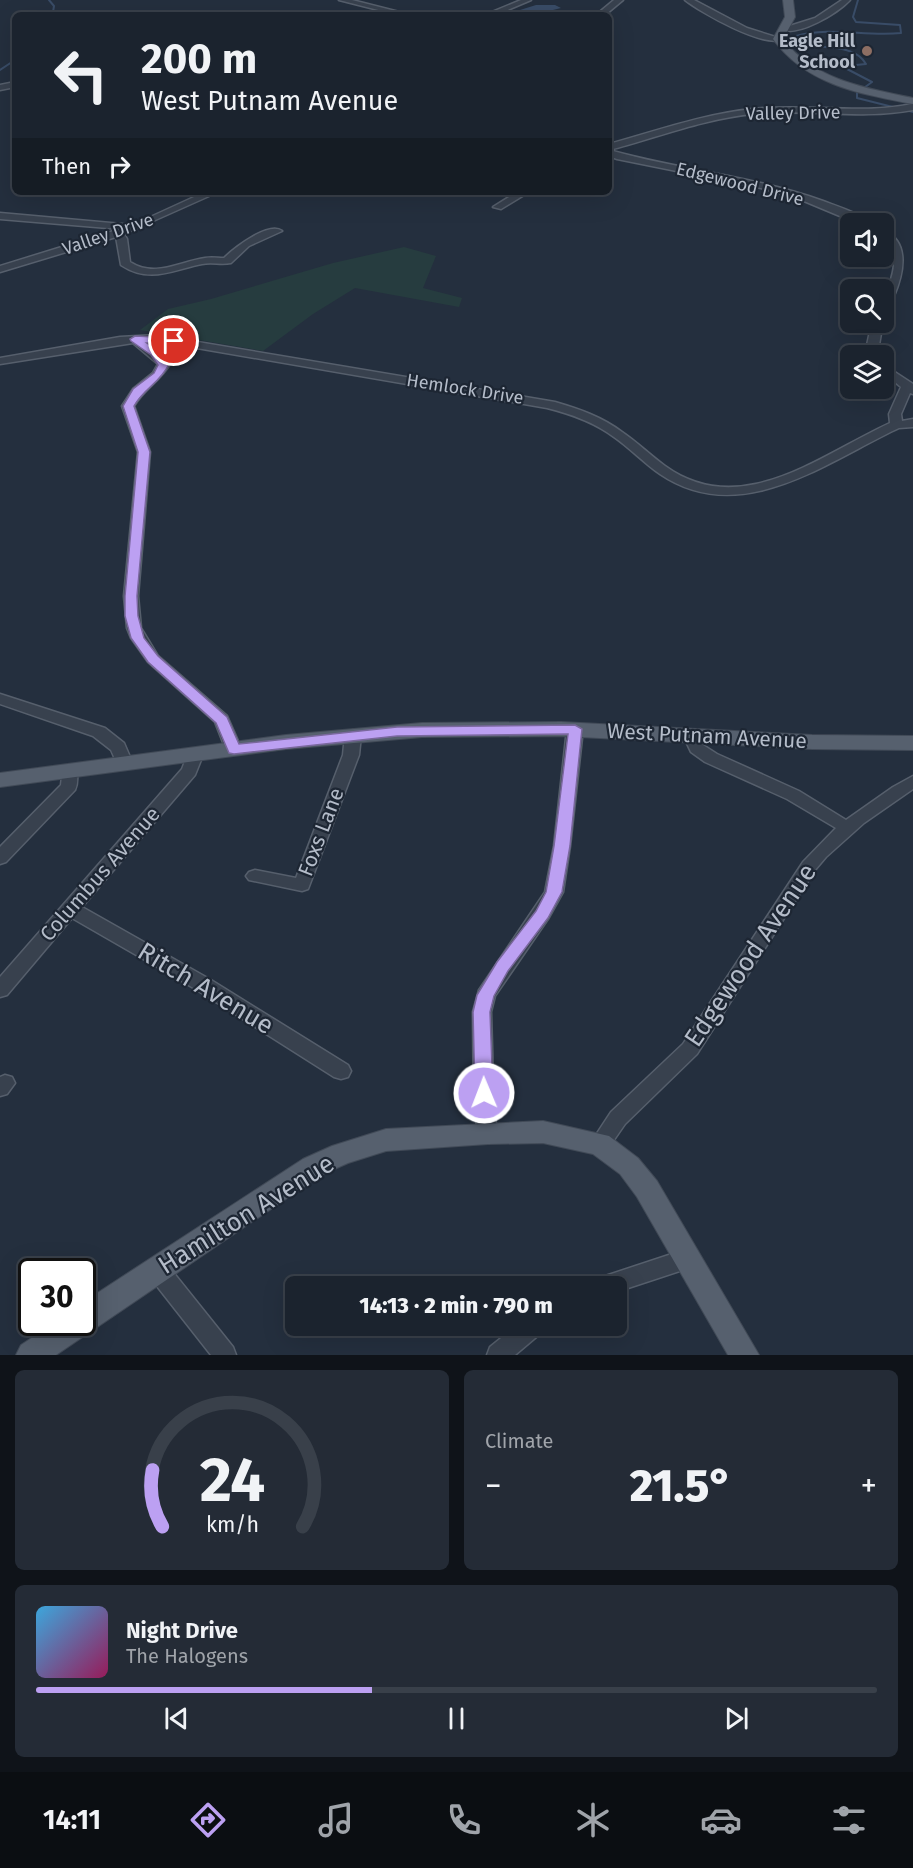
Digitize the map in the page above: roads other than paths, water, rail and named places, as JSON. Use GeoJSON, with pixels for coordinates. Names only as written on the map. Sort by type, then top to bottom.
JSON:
{"type":"FeatureCollection","features":[{"type":"Feature","properties":{"kind":"main road"},"geometry":{"type":"LineString","coordinates":[[788,0],[790,17],[778,39],[788,53],[829,80],[909,108]]}},
{"type":"Feature","properties":{"kind":"main road","name":"West Putnam Avenue"},"geometry":{"type":"LineString","coordinates":[[0,780],[353,735],[422,730],[575,729],[831,742],[913,743]]}},
{"type":"Feature","properties":{"kind":"main road","name":"Hamilton Avenue"},"geometry":{"type":"LineString","coordinates":[[96,1310],[275,1189],[312,1167],[341,1154],[386,1140],[488,1133],[543,1131],[600,1143]]}},
{"type":"Feature","properties":{"kind":"main road"},"geometry":{"type":"LineString","coordinates":[[600,1143],[629,1166],[647,1189],[744,1355]]}},
{"type":"Feature","properties":{"kind":"main road"},"geometry":{"type":"LineString","coordinates":[[31,1355],[60,1336]]}},
{"type":"Feature","properties":{"kind":"street"},"geometry":{"type":"LineString","coordinates":[[343,0],[394,12]]}},
{"type":"Feature","properties":{"kind":"street"},"geometry":{"type":"LineString","coordinates":[[497,12],[527,0]]}},
{"type":"Feature","properties":{"kind":"street"},"geometry":{"type":"LineString","coordinates":[[604,12],[619,0]]}},
{"type":"Feature","properties":{"kind":"street"},"geometry":{"type":"LineString","coordinates":[[689,0],[734,24],[768,38],[778,39]]}},
{"type":"Feature","properties":{"kind":"street"},"geometry":{"type":"LineString","coordinates":[[784,29],[807,24],[829,14],[846,0]]}},
{"type":"Feature","properties":{"kind":"street","name":"Valley Drive"},"geometry":{"type":"LineString","coordinates":[[612,146],[713,118],[753,111],[868,112],[909,108]]}},
{"type":"Feature","properties":{"kind":"street","name":"Edgewood Drive"},"geometry":{"type":"LineString","coordinates":[[612,154],[757,184],[841,213]]}},
{"type":"Feature","properties":{"kind":"street","name":"Valley Drive"},"geometry":{"type":"LineString","coordinates":[[0,269],[134,228],[206,195]]}},
{"type":"Feature","properties":{"kind":"street"},"geometry":{"type":"LineString","coordinates":[[498,207],[519,195]]}},
{"type":"Feature","properties":{"kind":"street"},"geometry":{"type":"LineString","coordinates":[[0,216],[134,228]]}},
{"type":"Feature","properties":{"kind":"street"},"geometry":{"type":"LineString","coordinates":[[118,233],[122,238],[124,263],[136,271],[152,274],[174,271],[205,260],[228,261],[244,244],[278,231]]}},
{"type":"Feature","properties":{"kind":"street"},"geometry":{"type":"LineString","coordinates":[[894,245],[898,250],[900,264],[894,280]]}},
{"type":"Feature","properties":{"kind":"street"},"geometry":{"type":"LineString","coordinates":[[135,339],[154,353],[164,364],[158,375],[137,391],[128,406],[144,452],[131,596],[134,628],[138,638],[153,659],[222,720],[234,750]]}},
{"type":"Feature","properties":{"kind":"street","name":"Hemlock Drive"},"geometry":{"type":"LineString","coordinates":[[0,361],[135,339],[174,341],[552,404],[611,429],[670,475],[696,486],[712,489],[752,489],[785,480],[896,425],[913,423]]}},
{"type":"Feature","properties":{"kind":"street"},"geometry":{"type":"LineString","coordinates":[[894,376],[910,388],[895,414],[896,425]]}},
{"type":"Feature","properties":{"kind":"street"},"geometry":{"type":"LineString","coordinates":[[0,699],[99,732],[118,747],[125,764]]}},
{"type":"Feature","properties":{"kind":"street"},"geometry":{"type":"LineString","coordinates":[[488,1133],[484,1114],[482,1012],[489,988],[542,914],[554,892],[562,846],[575,729]]}},
{"type":"Feature","properties":{"kind":"street","name":"Foxs Lane"},"geometry":{"type":"LineString","coordinates":[[255,876],[302,885],[351,755],[353,735]]}},
{"type":"Feature","properties":{"kind":"street"},"geometry":{"type":"LineString","coordinates":[[691,735],[697,748],[711,758],[793,795],[846,827]]}},
{"type":"Feature","properties":{"kind":"street","name":"Columbus Avenue"},"geometry":{"type":"LineString","coordinates":[[0,990],[189,771],[195,755]]}},
{"type":"Feature","properties":{"kind":"street"},"geometry":{"type":"LineString","coordinates":[[0,858],[69,786],[69,771]]}},
{"type":"Feature","properties":{"kind":"street","name":"Edgewood Avenue"},"geometry":{"type":"LineString","coordinates":[[600,1143],[618,1118],[690,1049],[809,866],[828,842],[913,781]]}},
{"type":"Feature","properties":{"kind":"street","name":"Ritch Avenue"},"geometry":{"type":"LineString","coordinates":[[69,908],[204,985],[341,1071]]}},
{"type":"Feature","properties":{"kind":"street"},"geometry":{"type":"LineString","coordinates":[[627,1279],[687,1259]]}},
{"type":"Feature","properties":{"kind":"street"},"geometry":{"type":"LineString","coordinates":[[157,1269],[225,1355]]}},
{"type":"Feature","properties":{"kind":"street"},"geometry":{"type":"LineString","coordinates":[[498,1355],[521,1336]]}},
{"type":"Feature","properties":{"kind":"water"},"geometry":{"type":"Polygon","coordinates":[[[536,5],[555,5],[561,8],[545,12],[514,12],[536,5]]]}},
{"type":"Feature","properties":{"kind":"waterway"},"geometry":{"type":"LineString","coordinates":[[49,0],[54,6],[53,12]]}},
{"type":"Feature","properties":{"kind":"waterway"},"geometry":{"type":"LineString","coordinates":[[858,0],[853,17],[856,22],[900,25],[901,33],[809,33],[796,36],[794,42],[852,52],[866,64],[846,66],[847,69],[872,82],[857,93],[857,98],[913,112]]}},
{"type":"Feature","properties":{"kind":"waterway"},"geometry":{"type":"LineString","coordinates":[[0,70],[12,62]]}},
{"type":"Feature","properties":{"kind":"place","name":"Eagle Hill School"},"geometry":{"type":"Point","coordinates":[867,51]}}]}
